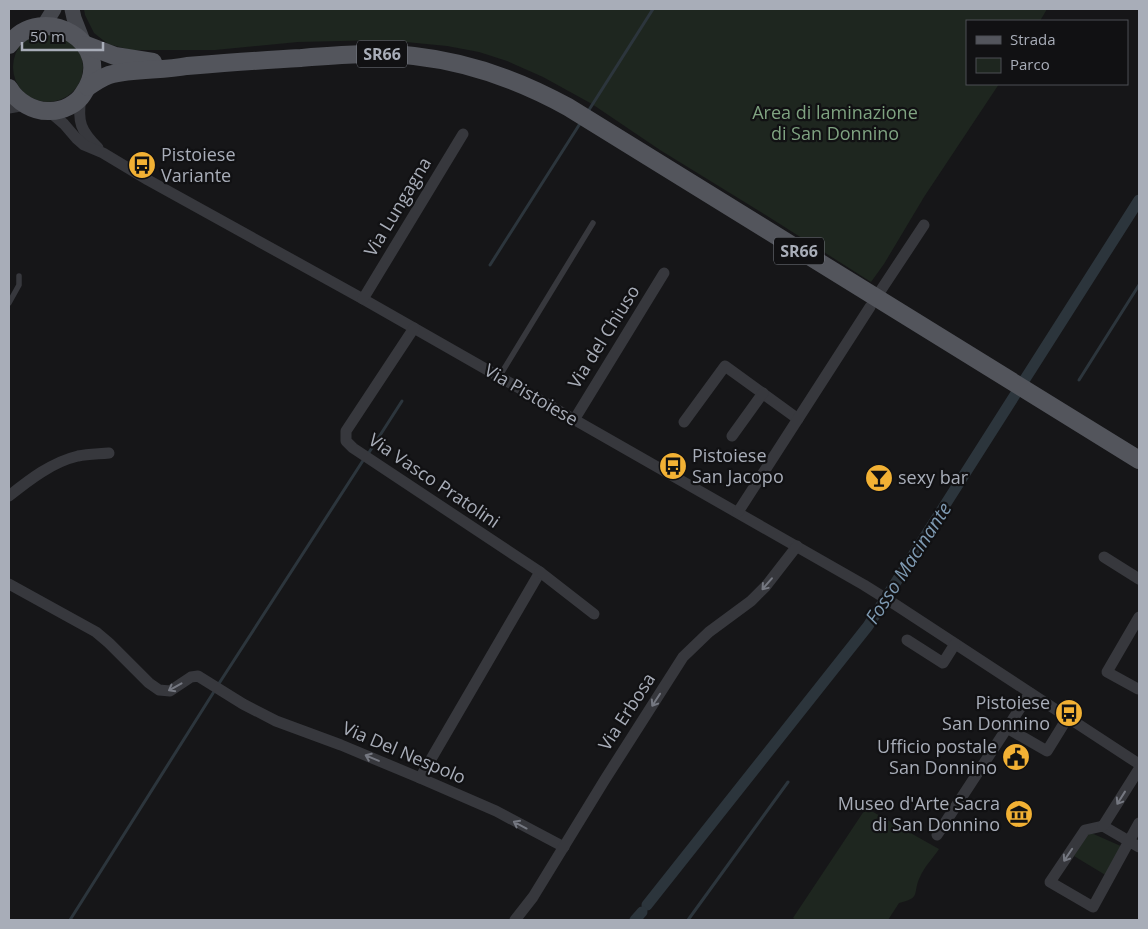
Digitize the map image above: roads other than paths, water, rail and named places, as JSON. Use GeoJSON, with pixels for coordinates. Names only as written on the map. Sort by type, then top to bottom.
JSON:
{"type":"FeatureCollection","features":[{"type":"Feature","properties":{"kind":"main road","name":"SR66"},"geometry":{"type":"LineString","coordinates":[[9,43],[26,28],[49,15],[85,42],[123,58],[187,66]]}},
{"type":"Feature","properties":{"kind":"main road","name":"Via Pistoiese"},"geometry":{"type":"LineString","coordinates":[[84,93],[91,73],[92,60],[85,42]]}},
{"type":"Feature","properties":{"kind":"main road","name":"SR66"},"geometry":{"type":"LineString","coordinates":[[50,112],[66,108],[109,75],[187,66],[361,54],[415,56],[443,60],[484,71],[522,84],[604,128],[1139,460]]}},
{"type":"Feature","properties":{"kind":"main road","name":"Via Pistoiese"},"geometry":{"type":"LineString","coordinates":[[9,88],[16,98],[26,105],[50,112]]}},
{"type":"Feature","properties":{"kind":"street"},"geometry":{"type":"LineString","coordinates":[[72,9],[85,42]]}},
{"type":"Feature","properties":{"kind":"street","name":"Via Pistoiese"},"geometry":{"type":"LineString","coordinates":[[84,93],[79,115],[82,128],[88,138],[103,153]]}},
{"type":"Feature","properties":{"kind":"street"},"geometry":{"type":"LineString","coordinates":[[9,108],[26,105]]}},
{"type":"Feature","properties":{"kind":"street","name":"Via Pistoiese"},"geometry":{"type":"LineString","coordinates":[[50,112],[79,141],[363,299],[864,585],[1139,764]]}},
{"type":"Feature","properties":{"kind":"street","name":"Via Lungagna"},"geometry":{"type":"LineString","coordinates":[[363,299],[463,134]]}},
{"type":"Feature","properties":{"kind":"street"},"geometry":{"type":"LineString","coordinates":[[881,290],[924,225]]}},
{"type":"Feature","properties":{"kind":"street","name":"Via del Chiuso"},"geometry":{"type":"LineString","coordinates":[[574,420],[664,273]]}},
{"type":"Feature","properties":{"kind":"street"},"geometry":{"type":"LineString","coordinates":[[738,512],[870,307]]}},
{"type":"Feature","properties":{"kind":"street","name":"Via Vasco Pratolini"},"geometry":{"type":"LineString","coordinates":[[414,328],[346,431],[345,438],[348,444],[540,572],[594,614]]}},
{"type":"Feature","properties":{"kind":"street"},"geometry":{"type":"LineString","coordinates":[[684,422],[725,366],[798,419]]}},
{"type":"Feature","properties":{"kind":"street"},"geometry":{"type":"LineString","coordinates":[[732,436],[763,393]]}},
{"type":"Feature","properties":{"kind":"street"},"geometry":{"type":"LineString","coordinates":[[9,496],[50,467],[59,463],[77,456],[109,454]]}},
{"type":"Feature","properties":{"kind":"street","name":"Via Erbosa"},"geometry":{"type":"LineString","coordinates":[[515,920],[533,897],[683,657],[709,632],[743,608],[756,596],[797,546]]}},
{"type":"Feature","properties":{"kind":"street"},"geometry":{"type":"LineString","coordinates":[[1104,557],[1139,579]]}},
{"type":"Feature","properties":{"kind":"street"},"geometry":{"type":"LineString","coordinates":[[420,778],[540,572]]}},
{"type":"Feature","properties":{"kind":"street","name":"Via Del Nespolo"},"geometry":{"type":"LineString","coordinates":[[9,584],[96,632],[149,683],[159,690],[168,691],[191,676],[201,678],[264,716],[342,745],[496,811],[564,847]]}},
{"type":"Feature","properties":{"kind":"street"},"geometry":{"type":"LineString","coordinates":[[1138,689],[1107,672],[1139,617]]}},
{"type":"Feature","properties":{"kind":"street"},"geometry":{"type":"LineString","coordinates":[[907,640],[943,663],[955,644]]}},
{"type":"Feature","properties":{"kind":"street"},"geometry":{"type":"LineString","coordinates":[[938,835],[1030,693]]}},
{"type":"Feature","properties":{"kind":"street"},"geometry":{"type":"LineString","coordinates":[[1007,728],[1046,751],[1068,717]]}},
{"type":"Feature","properties":{"kind":"street"},"geometry":{"type":"LineString","coordinates":[[1103,826],[1138,774]]}},
{"type":"Feature","properties":{"kind":"street"},"geometry":{"type":"LineString","coordinates":[[1134,844],[1103,826],[1085,830],[1050,882],[1093,907],[1134,844],[1139,823]]}},
{"type":"Feature","properties":{"kind":"lane"},"geometry":{"type":"LineString","coordinates":[[499,377],[594,223]]}},
{"type":"Feature","properties":{"kind":"lane"},"geometry":{"type":"LineString","coordinates":[[9,303],[19,285],[19,276]]}},
{"type":"Feature","properties":{"kind":"waterway"},"geometry":{"type":"LineString","coordinates":[[587,113],[653,9]]}},
{"type":"Feature","properties":{"kind":"waterway"},"geometry":{"type":"LineString","coordinates":[[490,265],[581,122]]}},
{"type":"Feature","properties":{"kind":"waterway","name":"Fosso Macinante"},"geometry":{"type":"LineString","coordinates":[[647,905],[868,626],[1139,200]]}},
{"type":"Feature","properties":{"kind":"waterway"},"geometry":{"type":"LineString","coordinates":[[1079,380],[1139,285]]}},
{"type":"Feature","properties":{"kind":"waterway"},"geometry":{"type":"LineString","coordinates":[[368,454],[402,401]]}},
{"type":"Feature","properties":{"kind":"waterway"},"geometry":{"type":"LineString","coordinates":[[218,685],[364,459]]}},
{"type":"Feature","properties":{"kind":"waterway"},"geometry":{"type":"LineString","coordinates":[[70,920],[215,690]]}},
{"type":"Feature","properties":{"kind":"waterway"},"geometry":{"type":"LineString","coordinates":[[688,920],[788,782]]}},
{"type":"Feature","properties":{"kind":"waterway","name":"Fosso Macinante"},"geometry":{"type":"LineString","coordinates":[[635,920],[642,912]]}},
{"type":"Feature","properties":{"kind":"place","name":"Pistoiese Variante"},"geometry":{"type":"Point","coordinates":[142,165]}},
{"type":"Feature","properties":{"kind":"place","name":"Pistoiese San Jacopo"},"geometry":{"type":"Point","coordinates":[673,466]}},
{"type":"Feature","properties":{"kind":"place","name":"sexy bar"},"geometry":{"type":"Point","coordinates":[879,478]}},
{"type":"Feature","properties":{"kind":"place","name":"Pistoiese San Donnino"},"geometry":{"type":"Point","coordinates":[1069,713]}},
{"type":"Feature","properties":{"kind":"place","name":"Ufficio postale San Donnino"},"geometry":{"type":"Point","coordinates":[1016,757]}},
{"type":"Feature","properties":{"kind":"place","name":"Museo d'Arte Sacra di San Donnino"},"geometry":{"type":"Point","coordinates":[1019,814]}},
{"type":"Feature","properties":{"kind":"park label","name":"Area di laminazione di San Donnino"},"geometry":{"type":"Point","coordinates":[835,123]}}]}
